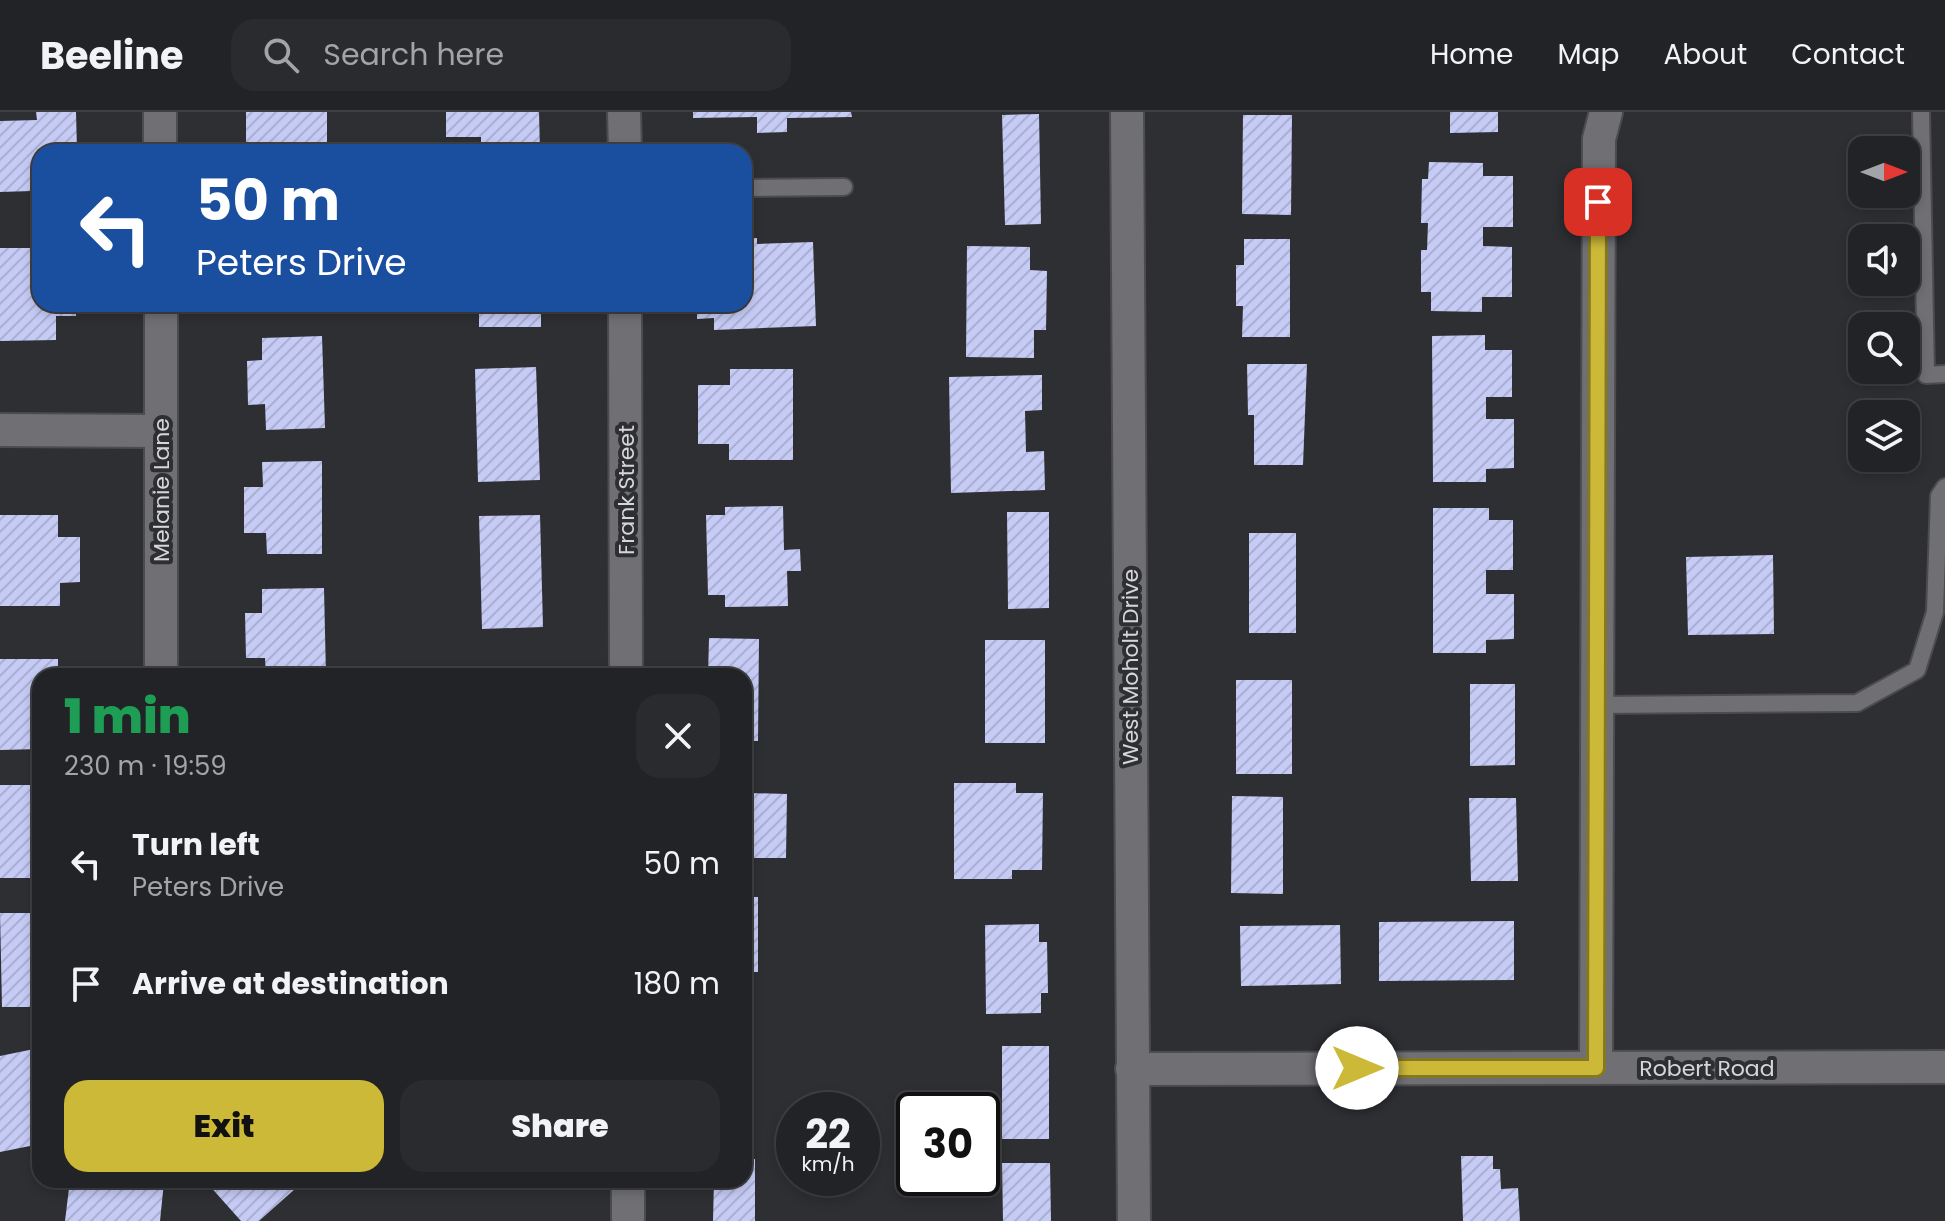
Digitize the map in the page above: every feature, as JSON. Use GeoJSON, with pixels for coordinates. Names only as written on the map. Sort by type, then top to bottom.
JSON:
{"type":"FeatureCollection","features":[{"type":"Feature","properties":{"kind":"street"},"geometry":{"type":"LineString","coordinates":[[160,112],[160,144]]}},
{"type":"Feature","properties":{"kind":"street"},"geometry":{"type":"LineString","coordinates":[[624,112],[625,144]]}},
{"type":"Feature","properties":{"kind":"street","name":"West Moholt Drive"},"geometry":{"type":"LineString","coordinates":[[1127,112],[1134,1221]]}},
{"type":"Feature","properties":{"kind":"street"},"geometry":{"type":"LineString","coordinates":[[1596,1068],[1599,139],[1606,112]]}},
{"type":"Feature","properties":{"kind":"street","name":"Melanie Lane"},"geometry":{"type":"LineString","coordinates":[[161,312],[161,668]]}},
{"type":"Feature","properties":{"kind":"street","name":"Frank Street"},"geometry":{"type":"LineString","coordinates":[[625,312],[626,668]]}},
{"type":"Feature","properties":{"kind":"street"},"geometry":{"type":"LineString","coordinates":[[0,430],[161,431]]}},
{"type":"Feature","properties":{"kind":"street","name":"Robert Road"},"geometry":{"type":"LineString","coordinates":[[1132,1069],[1945,1067]]}},
{"type":"Feature","properties":{"kind":"street"},"geometry":{"type":"LineString","coordinates":[[628,1188],[628,1221]]}},
{"type":"Feature","properties":{"kind":"lane"},"geometry":{"type":"LineString","coordinates":[[1921,112],[1926,375],[1945,374]]}},
{"type":"Feature","properties":{"kind":"lane"},"geometry":{"type":"LineString","coordinates":[[752,188],[844,187]]}},
{"type":"Feature","properties":{"kind":"lane"},"geometry":{"type":"LineString","coordinates":[[1597,705],[1857,703],[1917,670],[1935,612],[1939,496],[1945,487]]}},
{"type":"Feature","properties":{"kind":"building"},"geometry":{"type":"Polygon","coordinates":[[[36,112],[76,112],[77,144],[32,144],[32,191],[0,192],[0,121],[37,120],[36,112]]]}},
{"type":"Feature","properties":{"kind":"building"},"geometry":{"type":"Polygon","coordinates":[[[246,112],[327,112],[327,144],[246,144],[246,112]]]}},
{"type":"Feature","properties":{"kind":"building"},"geometry":{"type":"Polygon","coordinates":[[[446,112],[539,112],[540,144],[481,144],[481,137],[446,137],[446,112]]]}},
{"type":"Feature","properties":{"kind":"building"},"geometry":{"type":"Polygon","coordinates":[[[693,112],[851,112],[852,117],[787,118],[787,132],[757,133],[757,117],[693,118],[693,112]]]}},
{"type":"Feature","properties":{"kind":"building"},"geometry":{"type":"Polygon","coordinates":[[[1450,112],[1498,112],[1498,132],[1450,133],[1450,112]]]}},
{"type":"Feature","properties":{"kind":"building"},"geometry":{"type":"Polygon","coordinates":[[[1039,114],[1041,224],[1005,225],[1002,115],[1039,114]]]}},
{"type":"Feature","properties":{"kind":"building"},"geometry":{"type":"Polygon","coordinates":[[[1243,115],[1292,115],[1291,215],[1242,214],[1243,115]]]}},
{"type":"Feature","properties":{"kind":"building"},"geometry":{"type":"Polygon","coordinates":[[[1429,162],[1483,163],[1483,176],[1513,176],[1513,227],[1483,227],[1483,246],[1512,247],[1512,297],[1482,297],[1482,312],[1431,311],[1431,292],[1421,292],[1421,250],[1427,250],[1428,223],[1421,223],[1422,179],[1428,179],[1429,162]]]}},
{"type":"Feature","properties":{"kind":"building"},"geometry":{"type":"Polygon","coordinates":[[[752,238],[757,238],[757,244],[813,242],[816,326],[714,330],[714,318],[697,319],[697,312],[752,312],[752,238]]]}},
{"type":"Feature","properties":{"kind":"building"},"geometry":{"type":"Polygon","coordinates":[[[1244,239],[1290,239],[1290,337],[1242,337],[1243,306],[1236,306],[1236,265],[1244,265],[1244,239]]]}},
{"type":"Feature","properties":{"kind":"building"},"geometry":{"type":"Polygon","coordinates":[[[967,246],[1030,247],[1030,270],[1047,271],[1046,330],[1034,330],[1034,358],[966,357],[967,246]]]}},
{"type":"Feature","properties":{"kind":"building"},"geometry":{"type":"Polygon","coordinates":[[[0,248],[32,248],[32,312],[76,312],[76,316],[56,316],[56,340],[0,341],[0,248]]]}},
{"type":"Feature","properties":{"kind":"building"},"geometry":{"type":"Polygon","coordinates":[[[479,312],[541,312],[541,327],[479,327],[479,312]]]}},
{"type":"Feature","properties":{"kind":"building"},"geometry":{"type":"Polygon","coordinates":[[[1485,335],[1485,350],[1512,350],[1512,397],[1486,397],[1486,419],[1514,419],[1514,468],[1486,469],[1486,482],[1433,482],[1432,336],[1485,335]]]}},
{"type":"Feature","properties":{"kind":"building"},"geometry":{"type":"Polygon","coordinates":[[[322,336],[325,428],[266,430],[265,404],[248,405],[247,361],[262,360],[262,338],[322,336]]]}},
{"type":"Feature","properties":{"kind":"building"},"geometry":{"type":"Polygon","coordinates":[[[1247,364],[1307,364],[1303,465],[1254,465],[1254,415],[1248,415],[1247,364]]]}},
{"type":"Feature","properties":{"kind":"building"},"geometry":{"type":"Polygon","coordinates":[[[536,367],[540,480],[478,482],[475,369],[536,367]]]}},
{"type":"Feature","properties":{"kind":"building"},"geometry":{"type":"Polygon","coordinates":[[[730,369],[793,369],[793,460],[729,460],[729,444],[698,444],[698,385],[730,385],[730,369]]]}},
{"type":"Feature","properties":{"kind":"building"},"geometry":{"type":"Polygon","coordinates":[[[1042,375],[1042,410],[1025,411],[1026,452],[1044,451],[1045,490],[951,493],[949,377],[1042,375]]]}},
{"type":"Feature","properties":{"kind":"building"},"geometry":{"type":"Polygon","coordinates":[[[322,461],[322,554],[267,554],[266,533],[244,533],[244,487],[263,487],[262,462],[322,461]]]}},
{"type":"Feature","properties":{"kind":"building"},"geometry":{"type":"Polygon","coordinates":[[[783,506],[784,550],[800,549],[801,571],[787,571],[788,606],[725,607],[725,595],[708,595],[706,515],[725,515],[725,507],[783,506]]]}},
{"type":"Feature","properties":{"kind":"building"},"geometry":{"type":"Polygon","coordinates":[[[1433,508],[1489,508],[1489,520],[1513,520],[1513,570],[1486,570],[1486,594],[1514,594],[1514,639],[1486,640],[1486,653],[1433,653],[1433,508]]]}},
{"type":"Feature","properties":{"kind":"building"},"geometry":{"type":"Polygon","coordinates":[[[1007,512],[1049,512],[1049,608],[1008,609],[1007,512]]]}},
{"type":"Feature","properties":{"kind":"building"},"geometry":{"type":"Polygon","coordinates":[[[0,515],[58,515],[58,537],[80,537],[80,582],[60,583],[60,606],[0,606],[0,515]]]}},
{"type":"Feature","properties":{"kind":"building"},"geometry":{"type":"Polygon","coordinates":[[[540,515],[543,627],[482,629],[479,516],[540,515]]]}},
{"type":"Feature","properties":{"kind":"building"},"geometry":{"type":"Polygon","coordinates":[[[1249,533],[1296,533],[1296,633],[1249,633],[1249,533]]]}},
{"type":"Feature","properties":{"kind":"building"},"geometry":{"type":"Polygon","coordinates":[[[1773,555],[1774,634],[1688,635],[1686,557],[1773,555]]]}},
{"type":"Feature","properties":{"kind":"building"},"geometry":{"type":"Polygon","coordinates":[[[324,588],[326,668],[266,668],[265,658],[246,658],[245,613],[262,613],[262,589],[324,588]]]}},
{"type":"Feature","properties":{"kind":"building"},"geometry":{"type":"Polygon","coordinates":[[[709,638],[759,639],[758,741],[752,741],[752,668],[708,668],[709,638]]]}},
{"type":"Feature","properties":{"kind":"building"},"geometry":{"type":"Polygon","coordinates":[[[985,640],[1045,640],[1045,743],[985,743],[985,640]]]}},
{"type":"Feature","properties":{"kind":"building"},"geometry":{"type":"Polygon","coordinates":[[[0,659],[58,659],[58,668],[32,668],[32,749],[0,750],[0,659]]]}},
{"type":"Feature","properties":{"kind":"building"},"geometry":{"type":"Polygon","coordinates":[[[1236,680],[1292,680],[1292,774],[1236,774],[1236,680]]]}},
{"type":"Feature","properties":{"kind":"building"},"geometry":{"type":"Polygon","coordinates":[[[1470,684],[1515,684],[1515,765],[1470,766],[1470,684]]]}},
{"type":"Feature","properties":{"kind":"building"},"geometry":{"type":"Polygon","coordinates":[[[954,783],[1016,783],[1016,793],[1043,793],[1042,870],[1012,870],[1012,879],[954,879],[954,783]]]}},
{"type":"Feature","properties":{"kind":"building"},"geometry":{"type":"Polygon","coordinates":[[[0,785],[32,785],[32,878],[0,878],[0,785]]]}},
{"type":"Feature","properties":{"kind":"building"},"geometry":{"type":"Polygon","coordinates":[[[752,793],[787,794],[786,858],[752,858],[752,793]]]}},
{"type":"Feature","properties":{"kind":"building"},"geometry":{"type":"Polygon","coordinates":[[[1232,796],[1283,797],[1283,894],[1231,893],[1232,796]]]}},
{"type":"Feature","properties":{"kind":"building"},"geometry":{"type":"Polygon","coordinates":[[[1469,798],[1516,798],[1518,881],[1471,881],[1469,798]]]}},
{"type":"Feature","properties":{"kind":"building"},"geometry":{"type":"Polygon","coordinates":[[[752,897],[758,897],[758,972],[752,972],[752,897]]]}},
{"type":"Feature","properties":{"kind":"building"},"geometry":{"type":"Polygon","coordinates":[[[0,913],[32,913],[32,1007],[2,1007],[0,913]]]}},
{"type":"Feature","properties":{"kind":"building"},"geometry":{"type":"Polygon","coordinates":[[[1514,921],[1514,980],[1379,981],[1379,922],[1514,921]]]}},
{"type":"Feature","properties":{"kind":"building"},"geometry":{"type":"Polygon","coordinates":[[[1039,924],[1039,942],[1047,942],[1048,993],[1041,993],[1041,1013],[986,1014],[985,925],[1039,924]]]}},
{"type":"Feature","properties":{"kind":"building"},"geometry":{"type":"Polygon","coordinates":[[[1340,925],[1341,984],[1241,986],[1240,926],[1340,925]]]}},
{"type":"Feature","properties":{"kind":"building"},"geometry":{"type":"Polygon","coordinates":[[[1002,1046],[1049,1046],[1049,1139],[1002,1139],[1002,1046]]]}},
{"type":"Feature","properties":{"kind":"building"},"geometry":{"type":"Polygon","coordinates":[[[32,1049],[32,1146],[0,1152],[0,1056],[32,1049]]]}},
{"type":"Feature","properties":{"kind":"building"},"geometry":{"type":"Polygon","coordinates":[[[1461,1156],[1493,1156],[1493,1169],[1500,1169],[1501,1189],[1518,1188],[1520,1221],[1463,1221],[1461,1156]]]}},
{"type":"Feature","properties":{"kind":"building"},"geometry":{"type":"Polygon","coordinates":[[[752,1159],[755,1159],[755,1221],[713,1221],[714,1188],[752,1188],[752,1159]]]}},
{"type":"Feature","properties":{"kind":"building"},"geometry":{"type":"Polygon","coordinates":[[[1002,1163],[1050,1163],[1051,1221],[1003,1221],[1002,1163]]]}},
{"type":"Feature","properties":{"kind":"building"},"geometry":{"type":"Polygon","coordinates":[[[69,1188],[163,1188],[160,1221],[65,1221],[69,1188]]]}},
{"type":"Feature","properties":{"kind":"building"},"geometry":{"type":"Polygon","coordinates":[[[212,1188],[296,1188],[259,1221],[241,1221],[212,1188]]]}},
{"type":"Feature","properties":{"kind":"route"},"geometry":{"type":"LineString","coordinates":[[1357,1068],[1596,1068],[1598,202]]}}]}
